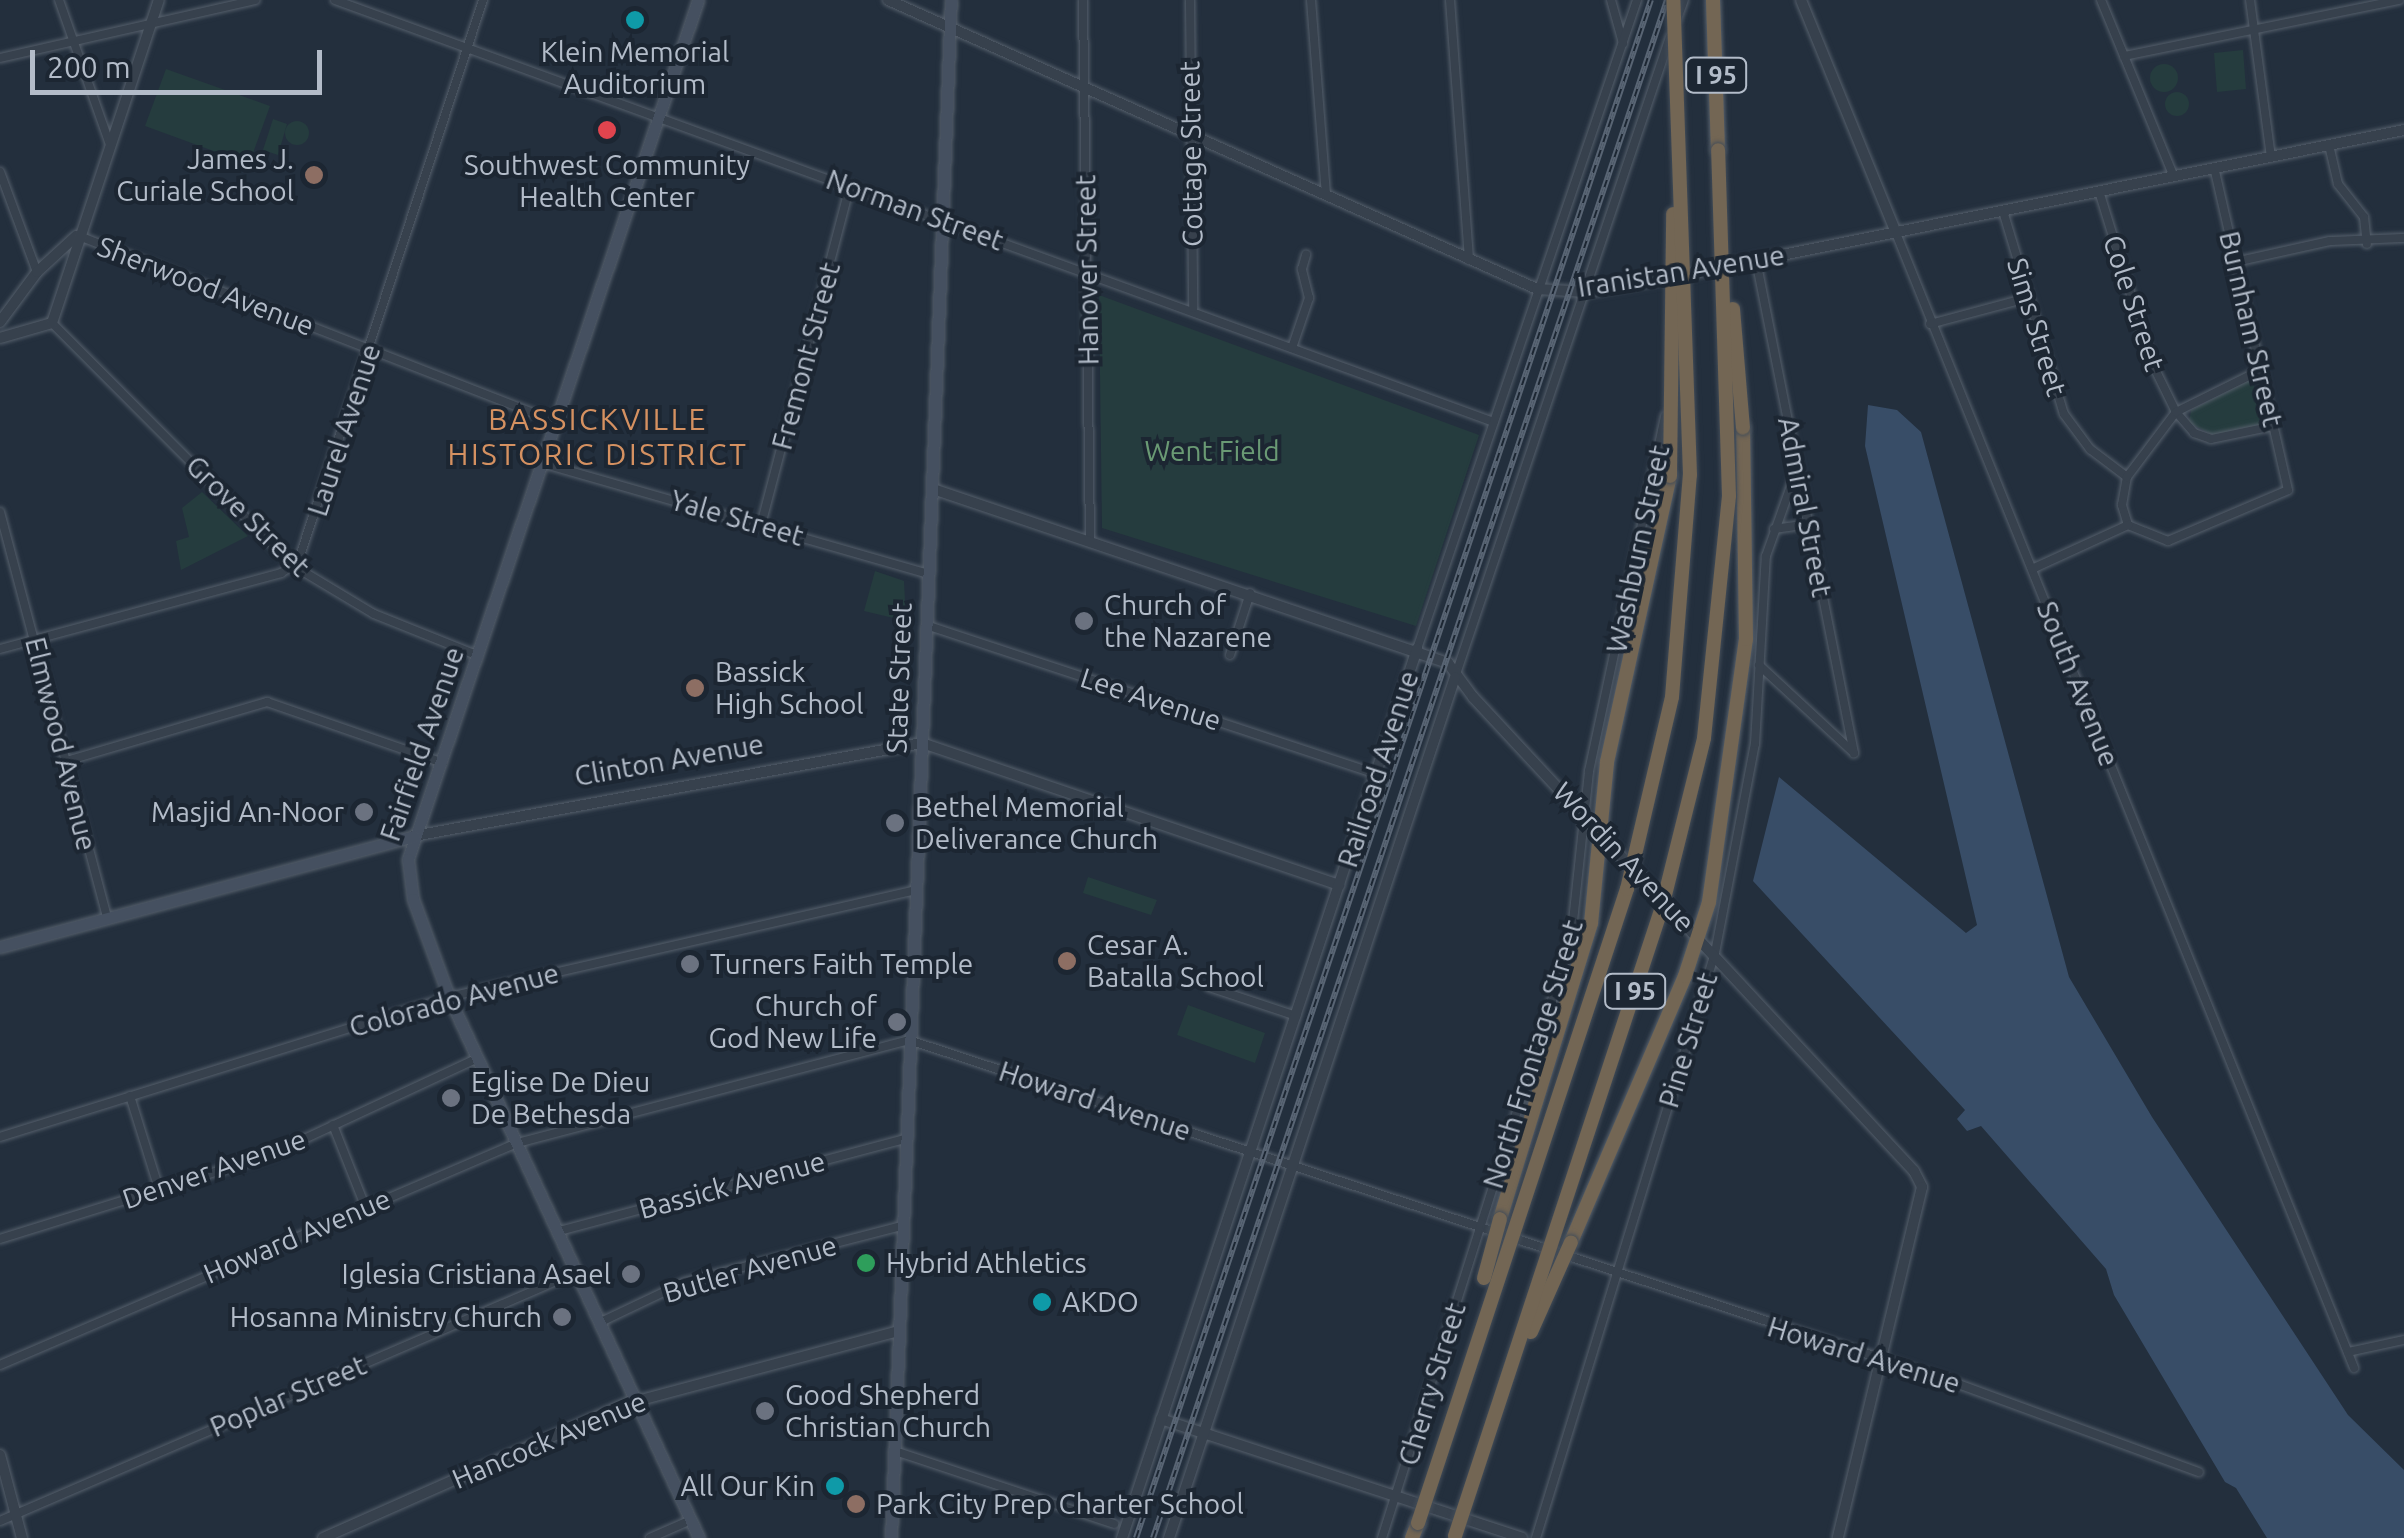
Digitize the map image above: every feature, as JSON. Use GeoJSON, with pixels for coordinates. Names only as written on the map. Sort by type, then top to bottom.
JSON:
{"type":"FeatureCollection","features":[{"type":"Feature","properties":{"kind":"highway","name":"I 95"},"geometry":{"type":"LineString","coordinates":[[1415,1531],[1633,869],[1677,662],[1690,475],[1673,0]]}},
{"type":"Feature","properties":{"kind":"highway","name":"I 95"},"geometry":{"type":"LineString","coordinates":[[1454,1537],[1662,907],[1704,738],[1729,496],[1713,0]]}},
{"type":"Feature","properties":{"kind":"highway"},"geometry":{"type":"LineString","coordinates":[[1494,1298],[1484,1278],[1588,936],[1612,738],[1655,565],[1670,476],[1678,88]]}},
{"type":"Feature","properties":{"kind":"highway"},"geometry":{"type":"LineString","coordinates":[[1506,1382],[1572,1242],[1700,938],[1743,675],[1743,428],[1718,150]]}},
{"type":"Feature","properties":{"kind":"main road","name":"Fairfield Avenue"},"geometry":{"type":"LineString","coordinates":[[698,0],[480,656],[414,836],[409,880],[449,996],[476,1058],[699,1538]]}},
{"type":"Feature","properties":{"kind":"main road","name":"State Street"},"geometry":{"type":"LineString","coordinates":[[891,1538],[951,0]]}},
{"type":"Feature","properties":{"kind":"main road","name":"Clinton Avenue"},"geometry":{"type":"LineString","coordinates":[[0,947],[414,836]]}},
{"type":"Feature","properties":{"kind":"street"},"geometry":{"type":"LineString","coordinates":[[58,0],[110,144]]}},
{"type":"Feature","properties":{"kind":"street"},"geometry":{"type":"LineString","coordinates":[[0,338],[52,322],[77,236],[159,0]]}},
{"type":"Feature","properties":{"kind":"street"},"geometry":{"type":"LineString","coordinates":[[0,58],[153,20],[256,0]]}},
{"type":"Feature","properties":{"kind":"street","name":"Norman Street"},"geometry":{"type":"LineString","coordinates":[[334,0],[1193,308],[1494,422]]}},
{"type":"Feature","properties":{"kind":"street","name":"Laurel Avenue"},"geometry":{"type":"LineString","coordinates":[[294,566],[306,549],[483,0]]}},
{"type":"Feature","properties":{"kind":"street","name":"Iranistan Avenue"},"geometry":{"type":"LineString","coordinates":[[888,0],[1538,289],[1586,292],[1668,278],[2404,130]]}},
{"type":"Feature","properties":{"kind":"street","name":"Hanover Street"},"geometry":{"type":"LineString","coordinates":[[1084,0],[1090,540]]}},
{"type":"Feature","properties":{"kind":"street","name":"Cottage Street"},"geometry":{"type":"LineString","coordinates":[[1190,0],[1193,308]]}},
{"type":"Feature","properties":{"kind":"street"},"geometry":{"type":"LineString","coordinates":[[1311,0],[1326,197]]}},
{"type":"Feature","properties":{"kind":"street"},"geometry":{"type":"LineString","coordinates":[[1450,0],[1469,260]]}},
{"type":"Feature","properties":{"kind":"street"},"geometry":{"type":"LineString","coordinates":[[1611,0],[1623,43]]}},
{"type":"Feature","properties":{"kind":"street","name":"Railroad Avenue"},"geometry":{"type":"LineString","coordinates":[[1122,1538],[1637,0]]}},
{"type":"Feature","properties":{"kind":"street","name":"Railroad Avenue"},"geometry":{"type":"LineString","coordinates":[[1169,1538],[1684,0]]}},
{"type":"Feature","properties":{"kind":"street","name":"South Avenue"},"geometry":{"type":"LineString","coordinates":[[1801,0],[2354,1368]]}},
{"type":"Feature","properties":{"kind":"street"},"geometry":{"type":"LineString","coordinates":[[2100,0],[2174,177]]}},
{"type":"Feature","properties":{"kind":"street"},"geometry":{"type":"LineString","coordinates":[[2250,0],[2271,157]]}},
{"type":"Feature","properties":{"kind":"street"},"geometry":{"type":"LineString","coordinates":[[2124,56],[2399,0]]}},
{"type":"Feature","properties":{"kind":"street"},"geometry":{"type":"LineString","coordinates":[[2329,146],[2338,184],[2364,217],[2367,244]]}},
{"type":"Feature","properties":{"kind":"street","name":"Burnham Street"},"geometry":{"type":"LineString","coordinates":[[2128,526],[2168,541],[2288,490],[2214,168]]}},
{"type":"Feature","properties":{"kind":"street"},"geometry":{"type":"LineString","coordinates":[[0,172],[37,272]]}},
{"type":"Feature","properties":{"kind":"street","name":"Fremont Street"},"geometry":{"type":"LineString","coordinates":[[761,525],[850,186]]}},
{"type":"Feature","properties":{"kind":"street","name":"Cole Street"},"geometry":{"type":"LineString","coordinates":[[2098,191],[2152,362],[2176,412]]}},
{"type":"Feature","properties":{"kind":"street","name":"Sims Street"},"geometry":{"type":"LineString","coordinates":[[2003,211],[2064,414],[2095,453],[2127,477]]}},
{"type":"Feature","properties":{"kind":"street"},"geometry":{"type":"LineString","coordinates":[[0,322],[37,272],[77,236]]}},
{"type":"Feature","properties":{"kind":"street","name":"Sherwood Avenue"},"geometry":{"type":"LineString","coordinates":[[77,236],[559,423]]}},
{"type":"Feature","properties":{"kind":"street"},"geometry":{"type":"LineString","coordinates":[[2235,262],[2330,242],[2367,244],[2404,238]]}},
{"type":"Feature","properties":{"kind":"street"},"geometry":{"type":"LineString","coordinates":[[1292,348],[1309,298],[1306,255]]}},
{"type":"Feature","properties":{"kind":"street","name":"Admiral Street"},"geometry":{"type":"LineString","coordinates":[[1756,260],[1854,754],[1760,666]]}},
{"type":"Feature","properties":{"kind":"street","name":"Washburn Street"},"geometry":{"type":"LineString","coordinates":[[1586,818],[1588,771],[1668,399],[1668,278]]}},
{"type":"Feature","properties":{"kind":"street"},"geometry":{"type":"LineString","coordinates":[[1930,324],[2027,298]]}},
{"type":"Feature","properties":{"kind":"street","name":"Grove Street"},"geometry":{"type":"LineString","coordinates":[[52,322],[294,566],[374,614],[480,656]]}},
{"type":"Feature","properties":{"kind":"street"},"geometry":{"type":"LineString","coordinates":[[2032,569],[2128,526],[2122,504],[2127,477],[2176,412],[2261,370]]}},
{"type":"Feature","properties":{"kind":"street"},"geometry":{"type":"LineString","coordinates":[[2176,412],[2194,432],[2212,439],[2273,426]]}},
{"type":"Feature","properties":{"kind":"street","name":"Yale Street"},"geometry":{"type":"LineString","coordinates":[[545,464],[928,574]]}},
{"type":"Feature","properties":{"kind":"street","name":"Pine Street"},"geometry":{"type":"LineString","coordinates":[[1536,1538],[1715,953],[1748,790],[1766,556],[1797,468]]}},
{"type":"Feature","properties":{"kind":"street","name":"Wordin Avenue"},"geometry":{"type":"LineString","coordinates":[[933,489],[1417,649],[1448,663],[1455,677],[1715,953],[1922,1187],[1838,1538]]}},
{"type":"Feature","properties":{"kind":"street","name":"Elmwood Avenue"},"geometry":{"type":"LineString","coordinates":[[0,512],[107,917]]}},
{"type":"Feature","properties":{"kind":"street"},"geometry":{"type":"LineString","coordinates":[[1774,529],[1808,524]]}},
{"type":"Feature","properties":{"kind":"street"},"geometry":{"type":"LineString","coordinates":[[0,650],[294,566]]}},
{"type":"Feature","properties":{"kind":"street"},"geometry":{"type":"LineString","coordinates":[[1230,655],[1250,593]]}},
{"type":"Feature","properties":{"kind":"street","name":"Lee Avenue"},"geometry":{"type":"LineString","coordinates":[[926,624],[1376,774]]}},
{"type":"Feature","properties":{"kind":"street"},"geometry":{"type":"LineString","coordinates":[[63,762],[266,702],[443,763]]}},
{"type":"Feature","properties":{"kind":"street","name":"Clinton Avenue"},"geometry":{"type":"LineString","coordinates":[[414,836],[922,743],[1340,885]]}},
{"type":"Feature","properties":{"kind":"street","name":"North Frontage Street"},"geometry":{"type":"LineString","coordinates":[[1480,1230],[1571,940],[1586,818]]}},
{"type":"Feature","properties":{"kind":"street","name":"Colorado Avenue"},"geometry":{"type":"LineString","coordinates":[[0,1137],[449,996],[915,890]]}},
{"type":"Feature","properties":{"kind":"street"},"geometry":{"type":"LineString","coordinates":[[1209,988],[1296,1016]]}},
{"type":"Feature","properties":{"kind":"street","name":"Howard Avenue"},"geometry":{"type":"LineString","coordinates":[[0,1365],[517,1143],[910,1040],[1880,1361],[2199,1472]]}},
{"type":"Feature","properties":{"kind":"street","name":"Denver Avenue"},"geometry":{"type":"LineString","coordinates":[[0,1240],[270,1155],[476,1058]]}},
{"type":"Feature","properties":{"kind":"street"},"geometry":{"type":"LineString","coordinates":[[130,1096],[159,1189]]}},
{"type":"Feature","properties":{"kind":"street"},"geometry":{"type":"LineString","coordinates":[[333,1124],[366,1206]]}},
{"type":"Feature","properties":{"kind":"street","name":"Bassick Avenue"},"geometry":{"type":"LineString","coordinates":[[558,1231],[905,1139]]}},
{"type":"Feature","properties":{"kind":"street","name":"Butler Avenue"},"geometry":{"type":"LineString","coordinates":[[600,1322],[685,1282],[902,1226]]}},
{"type":"Feature","properties":{"kind":"street","name":"Cherry Street"},"geometry":{"type":"LineString","coordinates":[[1382,1538],[1480,1230]]}},
{"type":"Feature","properties":{"kind":"street","name":"Poplar Street"},"geometry":{"type":"LineString","coordinates":[[0,1521],[577,1272]]}},
{"type":"Feature","properties":{"kind":"street","name":"Hancock Avenue"},"geometry":{"type":"LineString","coordinates":[[323,1538],[636,1400],[899,1331]]}},
{"type":"Feature","properties":{"kind":"street"},"geometry":{"type":"LineString","coordinates":[[2348,1352],[2404,1340]]}},
{"type":"Feature","properties":{"kind":"street"},"geometry":{"type":"LineString","coordinates":[[1161,1419],[1522,1538]]}},
{"type":"Feature","properties":{"kind":"street"},"geometry":{"type":"LineString","coordinates":[[895,1450],[1114,1524]]}},
{"type":"Feature","properties":{"kind":"street"},"geometry":{"type":"LineString","coordinates":[[0,1456],[22,1538]]}},
{"type":"Feature","properties":{"kind":"street"},"geometry":{"type":"LineString","coordinates":[[650,1538],[691,1520]]}},
{"type":"Feature","properties":{"kind":"green space"},"geometry":{"type":"Polygon","coordinates":[[[2243,50],[2246,89],[2217,92],[2214,53],[2243,50]]]}},
{"type":"Feature","properties":{"kind":"green space"},"geometry":{"type":"Polygon","coordinates":[[[2164,64],[2174,68],[2178,78],[2174,88],[2164,92],[2154,88],[2150,78],[2154,68],[2164,64]]]}},
{"type":"Feature","properties":{"kind":"green space"},"geometry":{"type":"Polygon","coordinates":[[[166,69],[270,106],[249,164],[145,126],[166,69]]]}},
{"type":"Feature","properties":{"kind":"green space"},"geometry":{"type":"Polygon","coordinates":[[[2177,92],[2189,104],[2177,116],[2165,104],[2177,92]]]}},
{"type":"Feature","properties":{"kind":"green space"},"geometry":{"type":"Polygon","coordinates":[[[273,119],[287,124],[278,155],[263,150],[273,119]]]}},
{"type":"Feature","properties":{"kind":"green space"},"geometry":{"type":"Polygon","coordinates":[[[297,121],[306,124],[306,142],[297,145],[288,142],[285,133],[288,124],[297,121]]]}},
{"type":"Feature","properties":{"kind":"green space","name":"Went Field"},"geometry":{"type":"Polygon","coordinates":[[[1099,295],[1479,435],[1416,626],[1102,528],[1099,295]]]}},
{"type":"Feature","properties":{"kind":"green space"},"geometry":{"type":"Polygon","coordinates":[[[2252,379],[2264,425],[2215,436],[2189,423],[2191,410],[2252,379]]]}},
{"type":"Feature","properties":{"kind":"green space"},"geometry":{"type":"Polygon","coordinates":[[[202,492],[248,536],[181,570],[176,541],[189,537],[182,508],[202,492]]]}},
{"type":"Feature","properties":{"kind":"green space"},"geometry":{"type":"Polygon","coordinates":[[[875,571],[904,581],[906,621],[864,611],[875,571]]]}},
{"type":"Feature","properties":{"kind":"green space"},"geometry":{"type":"Polygon","coordinates":[[[1088,877],[1157,900],[1151,915],[1083,893],[1088,877]]]}},
{"type":"Feature","properties":{"kind":"green space"},"geometry":{"type":"Polygon","coordinates":[[[1188,1005],[1265,1033],[1255,1063],[1177,1035],[1188,1005]]]}},
{"type":"Feature","properties":{"kind":"water"},"geometry":{"type":"Polygon","coordinates":[[[1868,405],[1897,410],[1921,432],[2069,977],[2152,1117],[2348,1415],[2404,1470],[2404,1538],[2267,1538],[2236,1488],[2225,1482],[2114,1295],[2106,1269],[1981,1126],[1967,1131],[1957,1119],[1965,1110],[1753,881],[1779,777],[1966,933],[1977,925],[1865,446],[1868,405]]]}},
{"type":"Feature","properties":{"kind":"railway"},"geometry":{"type":"LineString","coordinates":[[1136,1538],[1651,0]]}},
{"type":"Feature","properties":{"kind":"railway"},"geometry":{"type":"LineString","coordinates":[[1153,1538],[1667,0]]}},
{"type":"Feature","properties":{"kind":"place","name":"Klein Memorial Auditorium"},"geometry":{"type":"Point","coordinates":[635,20]}},
{"type":"Feature","properties":{"kind":"place","name":"Southwest Community Health Center"},"geometry":{"type":"Point","coordinates":[607,130]}},
{"type":"Feature","properties":{"kind":"place","name":"James J. Curiale School"},"geometry":{"type":"Point","coordinates":[314,175]}},
{"type":"Feature","properties":{"kind":"place","name":"Church of the Nazarene"},"geometry":{"type":"Point","coordinates":[1084,621]}},
{"type":"Feature","properties":{"kind":"place","name":"Bassick High School"},"geometry":{"type":"Point","coordinates":[695,688]}},
{"type":"Feature","properties":{"kind":"place","name":"Masjid An-Noor"},"geometry":{"type":"Point","coordinates":[364,812]}},
{"type":"Feature","properties":{"kind":"place","name":"Bethel Memorial Deliverance Church"},"geometry":{"type":"Point","coordinates":[895,823]}},
{"type":"Feature","properties":{"kind":"place","name":"Cesar A. Batalla School"},"geometry":{"type":"Point","coordinates":[1067,961]}},
{"type":"Feature","properties":{"kind":"place","name":"Turners Faith Temple"},"geometry":{"type":"Point","coordinates":[690,964]}},
{"type":"Feature","properties":{"kind":"place","name":"Church of God New Life"},"geometry":{"type":"Point","coordinates":[897,1022]}},
{"type":"Feature","properties":{"kind":"place","name":"Eglise De Dieu De Bethesda"},"geometry":{"type":"Point","coordinates":[451,1098]}},
{"type":"Feature","properties":{"kind":"place","name":"Hybrid Athletics"},"geometry":{"type":"Point","coordinates":[866,1263]}},
{"type":"Feature","properties":{"kind":"place","name":"Iglesia Cristiana Asael"},"geometry":{"type":"Point","coordinates":[631,1274]}},
{"type":"Feature","properties":{"kind":"place","name":"AKDO"},"geometry":{"type":"Point","coordinates":[1042,1302]}},
{"type":"Feature","properties":{"kind":"place","name":"Hosanna Ministry Church"},"geometry":{"type":"Point","coordinates":[562,1317]}},
{"type":"Feature","properties":{"kind":"place","name":"Good Shepherd Christian Church"},"geometry":{"type":"Point","coordinates":[765,1411]}},
{"type":"Feature","properties":{"kind":"place","name":"All Our Kin"},"geometry":{"type":"Point","coordinates":[835,1486]}},
{"type":"Feature","properties":{"kind":"place","name":"Park City Prep Charter School"},"geometry":{"type":"Point","coordinates":[856,1504]}},
{"type":"Feature","properties":{"kind":"district","name":"BASSICKVILLE HISTORIC DISTRICT"},"geometry":{"type":"Point","coordinates":[598,436]}}]}
